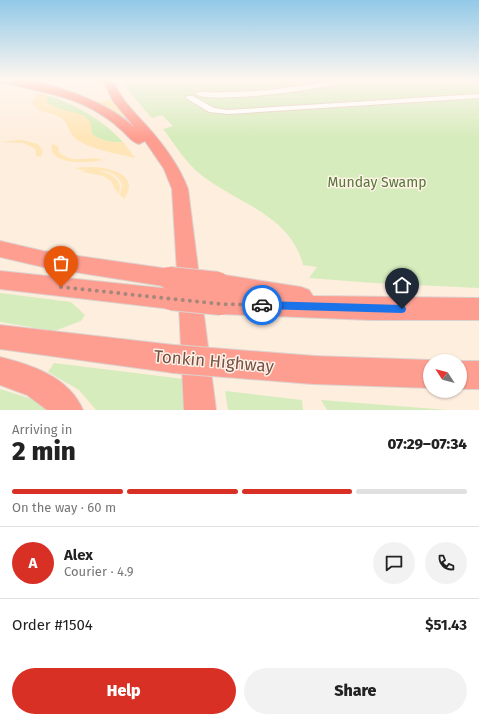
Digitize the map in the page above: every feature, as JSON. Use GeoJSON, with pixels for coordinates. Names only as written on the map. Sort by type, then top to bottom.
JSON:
{"type":"FeatureCollection","features":[{"type":"Feature","properties":{"kind":"highway"},"geometry":{"type":"LineString","coordinates":[[77,99],[106,113],[130,130],[148,150],[166,179],[173,196],[184,233]]}},
{"type":"Feature","properties":{"kind":"highway"},"geometry":{"type":"LineString","coordinates":[[117,99],[156,145],[176,177],[180,189],[200,410]]}},
{"type":"Feature","properties":{"kind":"highway"},"geometry":{"type":"LineString","coordinates":[[0,249],[170,288],[371,309],[479,308]]}},
{"type":"Feature","properties":{"kind":"highway"},"geometry":{"type":"LineString","coordinates":[[0,270],[121,294]]}},
{"type":"Feature","properties":{"kind":"highway"},"geometry":{"type":"LineString","coordinates":[[0,280],[121,294],[170,288]]}},
{"type":"Feature","properties":{"kind":"highway","name":"Tonkin Highway"},"geometry":{"type":"LineString","coordinates":[[0,337],[174,359],[314,370],[423,374]]}},
{"type":"Feature","properties":{"kind":"highway"},"geometry":{"type":"LineString","coordinates":[[0,371],[28,379],[44,388],[67,410]]}},
{"type":"Feature","properties":{"kind":"highway"},"geometry":{"type":"LineString","coordinates":[[467,374],[479,375]]}},
{"type":"Feature","properties":{"kind":"street"},"geometry":{"type":"LineString","coordinates":[[192,99],[212,110],[228,112],[430,99]]}},
{"type":"Feature","properties":{"kind":"green space"},"geometry":{"type":"Polygon","coordinates":[[[47,99],[58,99],[78,108],[106,126],[123,142],[107,141],[99,138],[92,134],[85,119],[74,113],[54,107],[47,102],[47,99]]]}},
{"type":"Feature","properties":{"kind":"green space","name":"Munday Swamp"},"geometry":{"type":"Polygon","coordinates":[[[135,99],[479,99],[479,288],[373,283],[309,278],[317,267],[303,265],[296,248],[287,233],[260,212],[200,174],[185,158],[163,129],[173,126],[162,115],[152,118],[135,99]]]}},
{"type":"Feature","properties":{"kind":"green space"},"geometry":{"type":"Polygon","coordinates":[[[0,293],[71,302],[85,315],[81,321],[54,331],[0,322],[0,293]]]}},
{"type":"Feature","properties":{"kind":"green space"},"geometry":{"type":"Polygon","coordinates":[[[54,363],[184,379],[185,410],[96,410],[79,390],[48,372],[54,363]]]}},
{"type":"Feature","properties":{"kind":"green space"},"geometry":{"type":"Polygon","coordinates":[[[0,389],[32,399],[49,410],[0,410],[0,389]]]}},
{"type":"Feature","properties":{"kind":"green space"},"geometry":{"type":"Polygon","coordinates":[[[225,391],[302,400],[303,410],[228,410],[225,391]]]}},
{"type":"Feature","properties":{"kind":"green space"},"geometry":{"type":"Polygon","coordinates":[[[321,400],[448,410],[327,410],[321,400]]]}},
{"type":"Feature","properties":{"kind":"sand"},"geometry":{"type":"Polygon","coordinates":[[[34,99],[47,99],[47,102],[52,106],[82,115],[91,123],[92,134],[107,141],[123,142],[135,158],[86,145],[72,135],[63,119],[40,110],[34,106],[32,102],[34,99]]]}},
{"type":"Feature","properties":{"kind":"sand"},"geometry":{"type":"Polygon","coordinates":[[[114,99],[130,118],[125,119],[97,103],[114,99]]]}},
{"type":"Feature","properties":{"kind":"sand"},"geometry":{"type":"Polygon","coordinates":[[[21,140],[38,144],[43,151],[41,157],[36,156],[35,149],[24,143],[0,142],[21,140]]]}},
{"type":"Feature","properties":{"kind":"sand"},"geometry":{"type":"Polygon","coordinates":[[[52,144],[58,146],[59,152],[70,158],[92,158],[103,160],[80,162],[62,160],[52,151],[52,144]]]}},
{"type":"Feature","properties":{"kind":"sand"},"geometry":{"type":"Polygon","coordinates":[[[75,168],[101,168],[118,172],[125,177],[128,182],[129,190],[124,199],[120,195],[122,184],[118,178],[107,172],[81,170],[75,168]]]}},
{"type":"Feature","properties":{"kind":"sand"},"geometry":{"type":"Polygon","coordinates":[[[90,170],[112,175],[120,186],[119,194],[115,190],[112,183],[105,177],[81,171],[90,170]]]}},
{"type":"Feature","properties":{"kind":"way so far"},"geometry":{"type":"LineString","coordinates":[[61,287],[220,304],[262,305]]}},
{"type":"Feature","properties":{"kind":"route"},"geometry":{"type":"LineString","coordinates":[[262,305],[402,309]]}}]}
